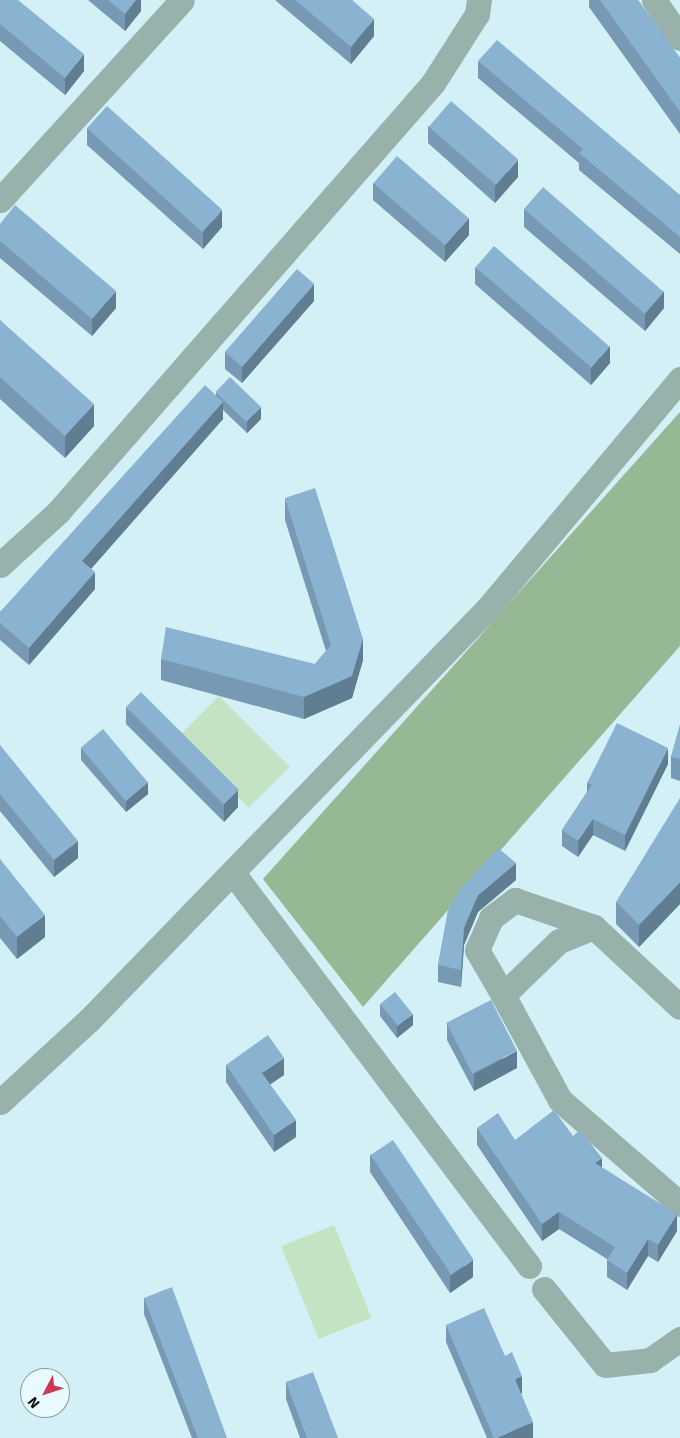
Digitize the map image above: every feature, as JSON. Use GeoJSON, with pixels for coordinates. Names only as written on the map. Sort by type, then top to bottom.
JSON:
{"type":"FeatureCollection","features":[{"type":"Feature","properties":{"kind":"lane"},"geometry":{"type":"LineString","coordinates":[[0,200],[182,0]]}},
{"type":"Feature","properties":{"kind":"lane"},"geometry":{"type":"LineString","coordinates":[[0,565],[58,512],[433,83],[477,14],[478,0]]}},
{"type":"Feature","properties":{"kind":"lane"},"geometry":{"type":"LineString","coordinates":[[654,0],[680,38]]}},
{"type":"Feature","properties":{"kind":"lane"},"geometry":{"type":"LineString","coordinates":[[0,1102],[88,1020],[233,873],[488,608],[680,379]]}},
{"type":"Feature","properties":{"kind":"lane"},"geometry":{"type":"LineString","coordinates":[[233,873],[529,1266]]}},
{"type":"Feature","properties":{"kind":"lane"},"geometry":{"type":"LineString","coordinates":[[680,1007],[594,927],[515,900],[491,918],[477,950],[560,1100],[680,1204]]}},
{"type":"Feature","properties":{"kind":"lane"},"geometry":{"type":"LineString","coordinates":[[503,995],[559,940],[594,927]]}},
{"type":"Feature","properties":{"kind":"lane"},"geometry":{"type":"LineString","coordinates":[[544,1289],[604,1365],[650,1360],[680,1339]]}},
{"type":"Feature","properties":{"kind":"green space"},"geometry":{"type":"Polygon","coordinates":[[[680,412],[680,646],[363,1007],[263,879],[680,412]]]}},
{"type":"Feature","properties":{"kind":"green space"},"geometry":{"type":"Polygon","coordinates":[[[219,696],[290,767],[249,808],[178,737],[219,696]]]}},
{"type":"Feature","properties":{"kind":"green space"},"geometry":{"type":"Polygon","coordinates":[[[334,1225],[371,1318],[319,1339],[281,1246],[334,1225]]]}},
{"type":"Feature","properties":{"kind":"building"},"geometry":{"type":"Polygon","coordinates":[[[0,0],[18,0],[84,54],[65,78],[0,24],[0,0]]]}},
{"type":"Feature","properties":{"kind":"building"},"geometry":{"type":"Polygon","coordinates":[[[108,0],[136,0],[125,14],[108,0]]]}},
{"type":"Feature","properties":{"kind":"building"},"geometry":{"type":"Polygon","coordinates":[[[295,0],[352,0],[374,19],[351,47],[295,0]]]}},
{"type":"Feature","properties":{"kind":"building"},"geometry":{"type":"Polygon","coordinates":[[[600,0],[638,0],[680,58],[680,112],[600,0]]]}},
{"type":"Feature","properties":{"kind":"building"},"geometry":{"type":"Polygon","coordinates":[[[497,40],[680,195],[680,237],[579,153],[583,149],[478,61],[497,40]]]}},
{"type":"Feature","properties":{"kind":"building"},"geometry":{"type":"Polygon","coordinates":[[[451,101],[518,159],[496,185],[429,127],[451,101]]]}},
{"type":"Feature","properties":{"kind":"building"},"geometry":{"type":"Polygon","coordinates":[[[107,106],[222,210],[202,232],[87,128],[107,106]]]}},
{"type":"Feature","properties":{"kind":"building"},"geometry":{"type":"Polygon","coordinates":[[[397,156],[469,218],[445,245],[373,183],[397,156]]]}},
{"type":"Feature","properties":{"kind":"building"},"geometry":{"type":"Polygon","coordinates":[[[543,187],[664,292],[645,314],[524,209],[543,187]]]}},
{"type":"Feature","properties":{"kind":"building"},"geometry":{"type":"Polygon","coordinates":[[[15,205],[116,291],[92,319],[0,241],[0,224],[15,205]]]}},
{"type":"Feature","properties":{"kind":"building"},"geometry":{"type":"Polygon","coordinates":[[[494,246],[609,346],[591,368],[476,267],[494,246]]]}},
{"type":"Feature","properties":{"kind":"building"},"geometry":{"type":"Polygon","coordinates":[[[297,269],[314,284],[242,367],[225,352],[297,269]]]}},
{"type":"Feature","properties":{"kind":"building"},"geometry":{"type":"Polygon","coordinates":[[[0,320],[94,404],[65,436],[0,377],[0,320]]]}},
{"type":"Feature","properties":{"kind":"building"},"geometry":{"type":"Polygon","coordinates":[[[230,377],[261,407],[246,422],[215,392],[230,377]]]}},
{"type":"Feature","properties":{"kind":"building"},"geometry":{"type":"Polygon","coordinates":[[[205,385],[223,402],[82,561],[95,572],[29,648],[0,623],[0,612],[205,385]]]}},
{"type":"Feature","properties":{"kind":"building"},"geometry":{"type":"Polygon","coordinates":[[[315,488],[363,639],[352,676],[304,697],[161,659],[166,627],[315,664],[331,645],[285,498],[315,488]]]}},
{"type":"Feature","properties":{"kind":"building"},"geometry":{"type":"Polygon","coordinates":[[[141,692],[239,790],[224,804],[126,707],[141,692]]]}},
{"type":"Feature","properties":{"kind":"building"},"geometry":{"type":"Polygon","coordinates":[[[617,723],[668,748],[625,835],[593,819],[578,841],[562,830],[592,785],[587,783],[617,723]]]}},
{"type":"Feature","properties":{"kind":"building"},"geometry":{"type":"Polygon","coordinates":[[[680,725],[680,759],[671,757],[680,725]]]}},
{"type":"Feature","properties":{"kind":"building"},"geometry":{"type":"Polygon","coordinates":[[[103,729],[148,783],[126,801],[81,748],[103,729]]]}},
{"type":"Feature","properties":{"kind":"building"},"geometry":{"type":"Polygon","coordinates":[[[0,745],[78,841],[54,860],[0,794],[0,745]]]}},
{"type":"Feature","properties":{"kind":"building"},"geometry":{"type":"Polygon","coordinates":[[[680,798],[680,882],[639,925],[616,902],[680,798]]]}},
{"type":"Feature","properties":{"kind":"building"},"geometry":{"type":"Polygon","coordinates":[[[498,848],[516,863],[478,895],[464,928],[461,970],[438,965],[448,911],[459,891],[498,848]]]}},
{"type":"Feature","properties":{"kind":"building"},"geometry":{"type":"Polygon","coordinates":[[[0,859],[45,915],[17,937],[0,916],[0,859]]]}},
{"type":"Feature","properties":{"kind":"building"},"geometry":{"type":"Polygon","coordinates":[[[395,992],[413,1014],[398,1026],[380,1004],[395,992]]]}},
{"type":"Feature","properties":{"kind":"building"},"geometry":{"type":"Polygon","coordinates":[[[491,1000],[517,1051],[472,1073],[446,1023],[491,1000]]]}},
{"type":"Feature","properties":{"kind":"building"},"geometry":{"type":"Polygon","coordinates":[[[268,1035],[284,1058],[262,1073],[296,1120],[274,1135],[226,1065],[268,1035]]]}},
{"type":"Feature","properties":{"kind":"building"},"geometry":{"type":"Polygon","coordinates":[[[554,1110],[573,1136],[580,1130],[602,1158],[595,1163],[677,1214],[658,1245],[648,1239],[627,1273],[607,1260],[615,1247],[559,1212],[542,1224],[477,1128],[498,1113],[515,1140],[554,1110]]]}},
{"type":"Feature","properties":{"kind":"building"},"geometry":{"type":"Polygon","coordinates":[[[393,1140],[474,1259],[451,1274],[371,1155],[393,1140]]]}},
{"type":"Feature","properties":{"kind":"building"},"geometry":{"type":"Polygon","coordinates":[[[172,1287],[227,1438],[198,1438],[144,1298],[172,1287]]]}},
{"type":"Feature","properties":{"kind":"building"},"geometry":{"type":"Polygon","coordinates":[[[484,1308],[505,1356],[512,1352],[522,1376],[515,1379],[533,1422],[497,1438],[494,1438],[446,1325],[484,1308]]]}},
{"type":"Feature","properties":{"kind":"building"},"geometry":{"type":"Polygon","coordinates":[[[313,1372],[338,1438],[307,1438],[286,1382],[313,1372]]]}}]}
